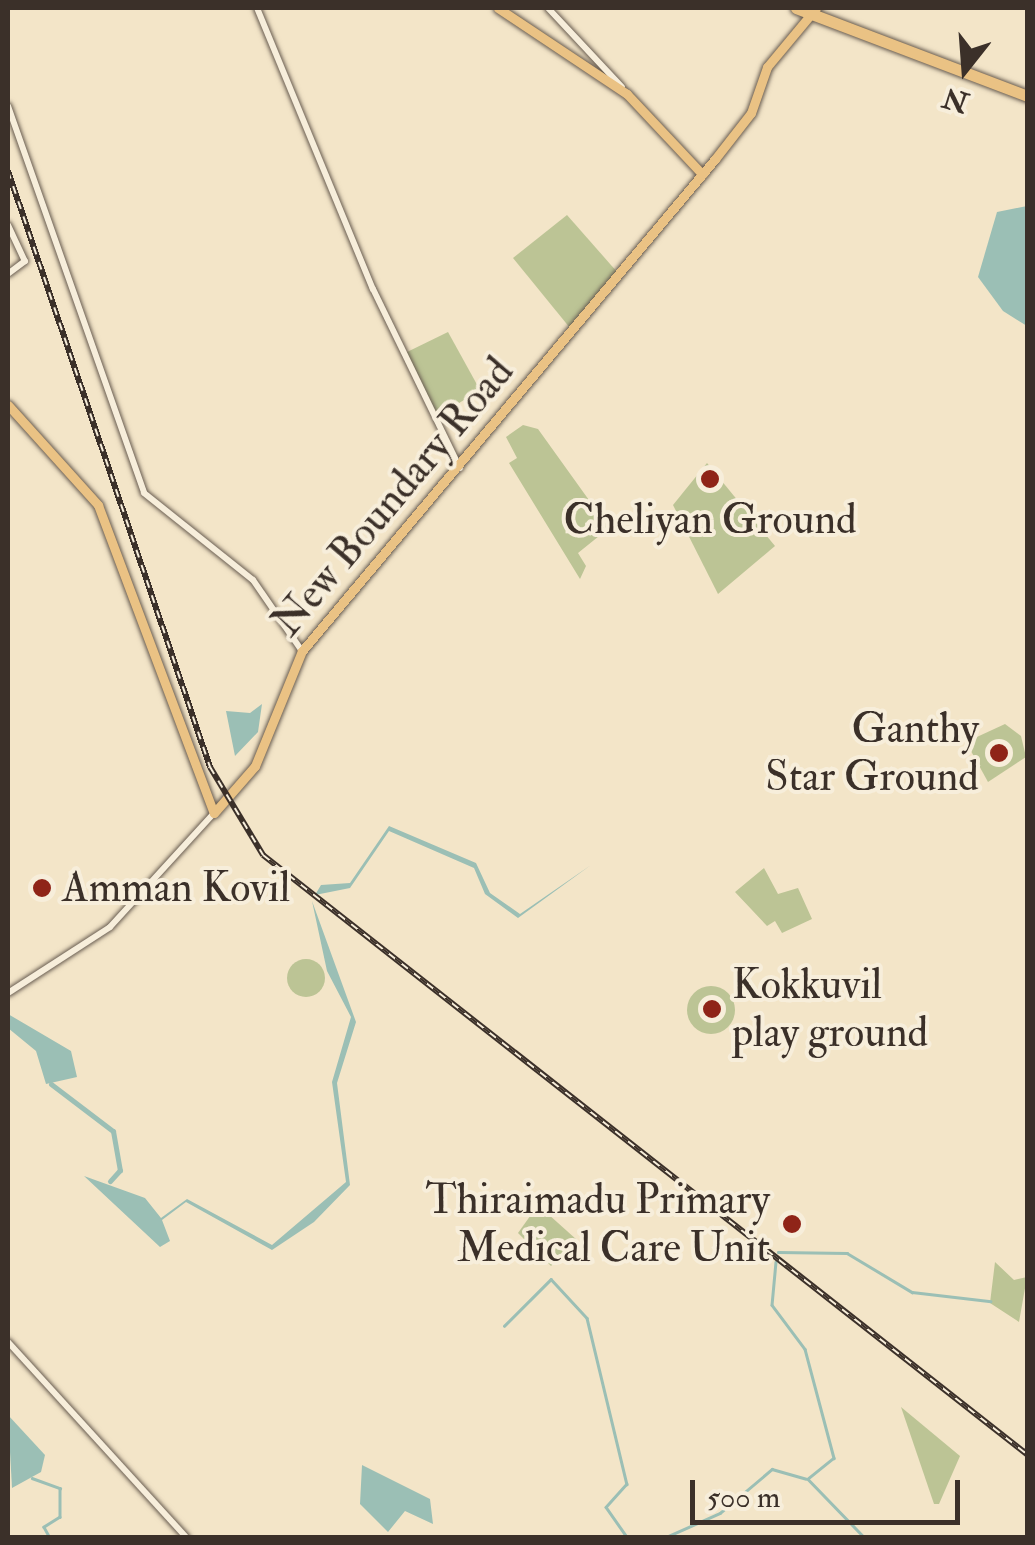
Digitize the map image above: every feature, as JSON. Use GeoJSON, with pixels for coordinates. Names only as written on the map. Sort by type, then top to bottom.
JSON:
{"type":"FeatureCollection","features":[{"type":"Feature","properties":{"kind":"highway"},"geometry":{"type":"LineString","coordinates":[[796,8],[813,11],[1028,96]]}},
{"type":"Feature","properties":{"kind":"main road"},"geometry":{"type":"LineString","coordinates":[[498,8],[627,94],[702,174]]}},
{"type":"Feature","properties":{"kind":"main road","name":"New Boundary Road"},"geometry":{"type":"LineString","coordinates":[[214,813],[255,766],[302,651],[461,468],[702,174],[813,11]]}},
{"type":"Feature","properties":{"kind":"main road"},"geometry":{"type":"LineString","coordinates":[[8,405],[98,505],[214,813]]}},
{"type":"Feature","properties":{"kind":"street"},"geometry":{"type":"LineString","coordinates":[[257,8],[338,208],[461,468]]}},
{"type":"Feature","properties":{"kind":"street"},"geometry":{"type":"LineString","coordinates":[[548,8],[627,94]]}},
{"type":"Feature","properties":{"kind":"street"},"geometry":{"type":"LineString","coordinates":[[8,106],[144,493],[253,580],[302,651]]}},
{"type":"Feature","properties":{"kind":"street"},"geometry":{"type":"LineString","coordinates":[[8,226],[25,261],[8,274]]}},
{"type":"Feature","properties":{"kind":"street","name":"New Boundary Road"},"geometry":{"type":"LineString","coordinates":[[8,993],[110,928],[214,813]]}},
{"type":"Feature","properties":{"kind":"street"},"geometry":{"type":"LineString","coordinates":[[8,1342],[187,1538]]}},
{"type":"Feature","properties":{"kind":"green space"},"geometry":{"type":"Polygon","coordinates":[[[567,215],[618,273],[570,328],[513,258],[567,215]]]}},
{"type":"Feature","properties":{"kind":"green space"},"geometry":{"type":"Polygon","coordinates":[[[448,332],[480,390],[435,418],[405,353],[448,332]]]}},
{"type":"Feature","properties":{"kind":"green space"},"geometry":{"type":"Polygon","coordinates":[[[523,425],[538,429],[609,528],[578,553],[586,566],[580,579],[509,463],[517,458],[506,437],[523,425]]]}},
{"type":"Feature","properties":{"kind":"green space"},"geometry":{"type":"Polygon","coordinates":[[[707,463],[775,546],[718,594],[673,505],[707,463]]]}},
{"type":"Feature","properties":{"kind":"green space","name":"Ganthy Star Ground"},"geometry":{"type":"Polygon","coordinates":[[[1005,724],[1021,736],[1026,757],[988,782],[966,742],[1005,724]]]}},
{"type":"Feature","properties":{"kind":"green space"},"geometry":{"type":"Polygon","coordinates":[[[764,868],[778,894],[798,888],[812,919],[782,933],[775,921],[767,926],[735,892],[764,868]]]}},
{"type":"Feature","properties":{"kind":"green space"},"geometry":{"type":"Polygon","coordinates":[[[306,959],[319,965],[325,978],[319,991],[306,997],[293,991],[287,978],[293,965],[306,959]]]}},
{"type":"Feature","properties":{"kind":"green space","name":"Kokkuvil play ground"},"geometry":{"type":"Polygon","coordinates":[[[711,986],[728,993],[735,1010],[728,1027],[711,1034],[694,1027],[687,1010],[694,993],[711,986]]]}},
{"type":"Feature","properties":{"kind":"green space"},"geometry":{"type":"Polygon","coordinates":[[[538,1205],[577,1240],[551,1266],[518,1233],[538,1205]]]}},
{"type":"Feature","properties":{"kind":"green space"},"geometry":{"type":"Polygon","coordinates":[[[995,1262],[1014,1280],[1027,1277],[1019,1322],[990,1303],[995,1262]]]}},
{"type":"Feature","properties":{"kind":"green space"},"geometry":{"type":"Polygon","coordinates":[[[901,1407],[960,1456],[939,1504],[934,1504],[901,1407]]]}},
{"type":"Feature","properties":{"kind":"water"},"geometry":{"type":"Polygon","coordinates":[[[1028,206],[1027,326],[1003,311],[978,277],[997,212],[1028,206]]]}},
{"type":"Feature","properties":{"kind":"water"},"geometry":{"type":"Polygon","coordinates":[[[262,704],[258,732],[235,756],[226,711],[250,713],[262,704]]]}},
{"type":"Feature","properties":{"kind":"water"},"geometry":{"type":"Polygon","coordinates":[[[389,826],[476,863],[490,893],[520,914],[591,865],[518,918],[485,894],[474,868],[389,831],[350,888],[315,895],[321,885],[350,883],[389,826]]]}},
{"type":"Feature","properties":{"kind":"water"},"geometry":{"type":"Polygon","coordinates":[[[312,901],[356,1022],[337,1083],[350,1185],[314,1222],[272,1250],[186,1202],[162,1220],[170,1241],[160,1247],[84,1176],[145,1198],[161,1218],[187,1199],[272,1245],[346,1182],[332,1082],[351,1017],[327,971],[312,901]]]}},
{"type":"Feature","properties":{"kind":"water"},"geometry":{"type":"Polygon","coordinates":[[[8,1014],[71,1051],[77,1077],[46,1084],[36,1051],[8,1028],[8,1014]]]}},
{"type":"Feature","properties":{"kind":"water"},"geometry":{"type":"Polygon","coordinates":[[[8,1415],[45,1455],[41,1472],[12,1488],[8,1415]]]}},
{"type":"Feature","properties":{"kind":"water"},"geometry":{"type":"Polygon","coordinates":[[[362,1465],[430,1499],[433,1524],[405,1511],[388,1532],[360,1504],[362,1465]]]}},
{"type":"Feature","properties":{"kind":"waterway"},"geometry":{"type":"LineString","coordinates":[[51,1084],[113,1131],[120,1170],[110,1181]]}},
{"type":"Feature","properties":{"kind":"waterway"},"geometry":{"type":"LineString","coordinates":[[778,1252],[847,1253],[912,1292],[990,1301]]}},
{"type":"Feature","properties":{"kind":"waterway"},"geometry":{"type":"LineString","coordinates":[[776,1262],[772,1305],[805,1349],[834,1458],[808,1479],[865,1538]]}},
{"type":"Feature","properties":{"kind":"waterway"},"geometry":{"type":"LineString","coordinates":[[504,1326],[551,1279],[587,1318],[627,1484],[606,1507],[628,1538]]}},
{"type":"Feature","properties":{"kind":"waterway"},"geometry":{"type":"LineString","coordinates":[[664,1538],[720,1513],[772,1469],[806,1479]]}},
{"type":"Feature","properties":{"kind":"waterway"},"geometry":{"type":"LineString","coordinates":[[32,1478],[60,1488],[60,1517],[44,1527],[50,1538]]}},
{"type":"Feature","properties":{"kind":"railway"},"geometry":{"type":"LineString","coordinates":[[8,171],[210,767],[263,855],[1028,1455]]}},
{"type":"Feature","properties":{"kind":"place","name":"Cheliyan Ground"},"geometry":{"type":"Point","coordinates":[710,479]}},
{"type":"Feature","properties":{"kind":"place","name":"Ganthy Star Ground"},"geometry":{"type":"Point","coordinates":[999,753]}},
{"type":"Feature","properties":{"kind":"place","name":"Amman Kovil"},"geometry":{"type":"Point","coordinates":[42,888]}},
{"type":"Feature","properties":{"kind":"place","name":"Kokkuvil play ground"},"geometry":{"type":"Point","coordinates":[712,1009]}},
{"type":"Feature","properties":{"kind":"place","name":"Thiraimadu Primary Medical Care Unit"},"geometry":{"type":"Point","coordinates":[792,1224]}}]}
